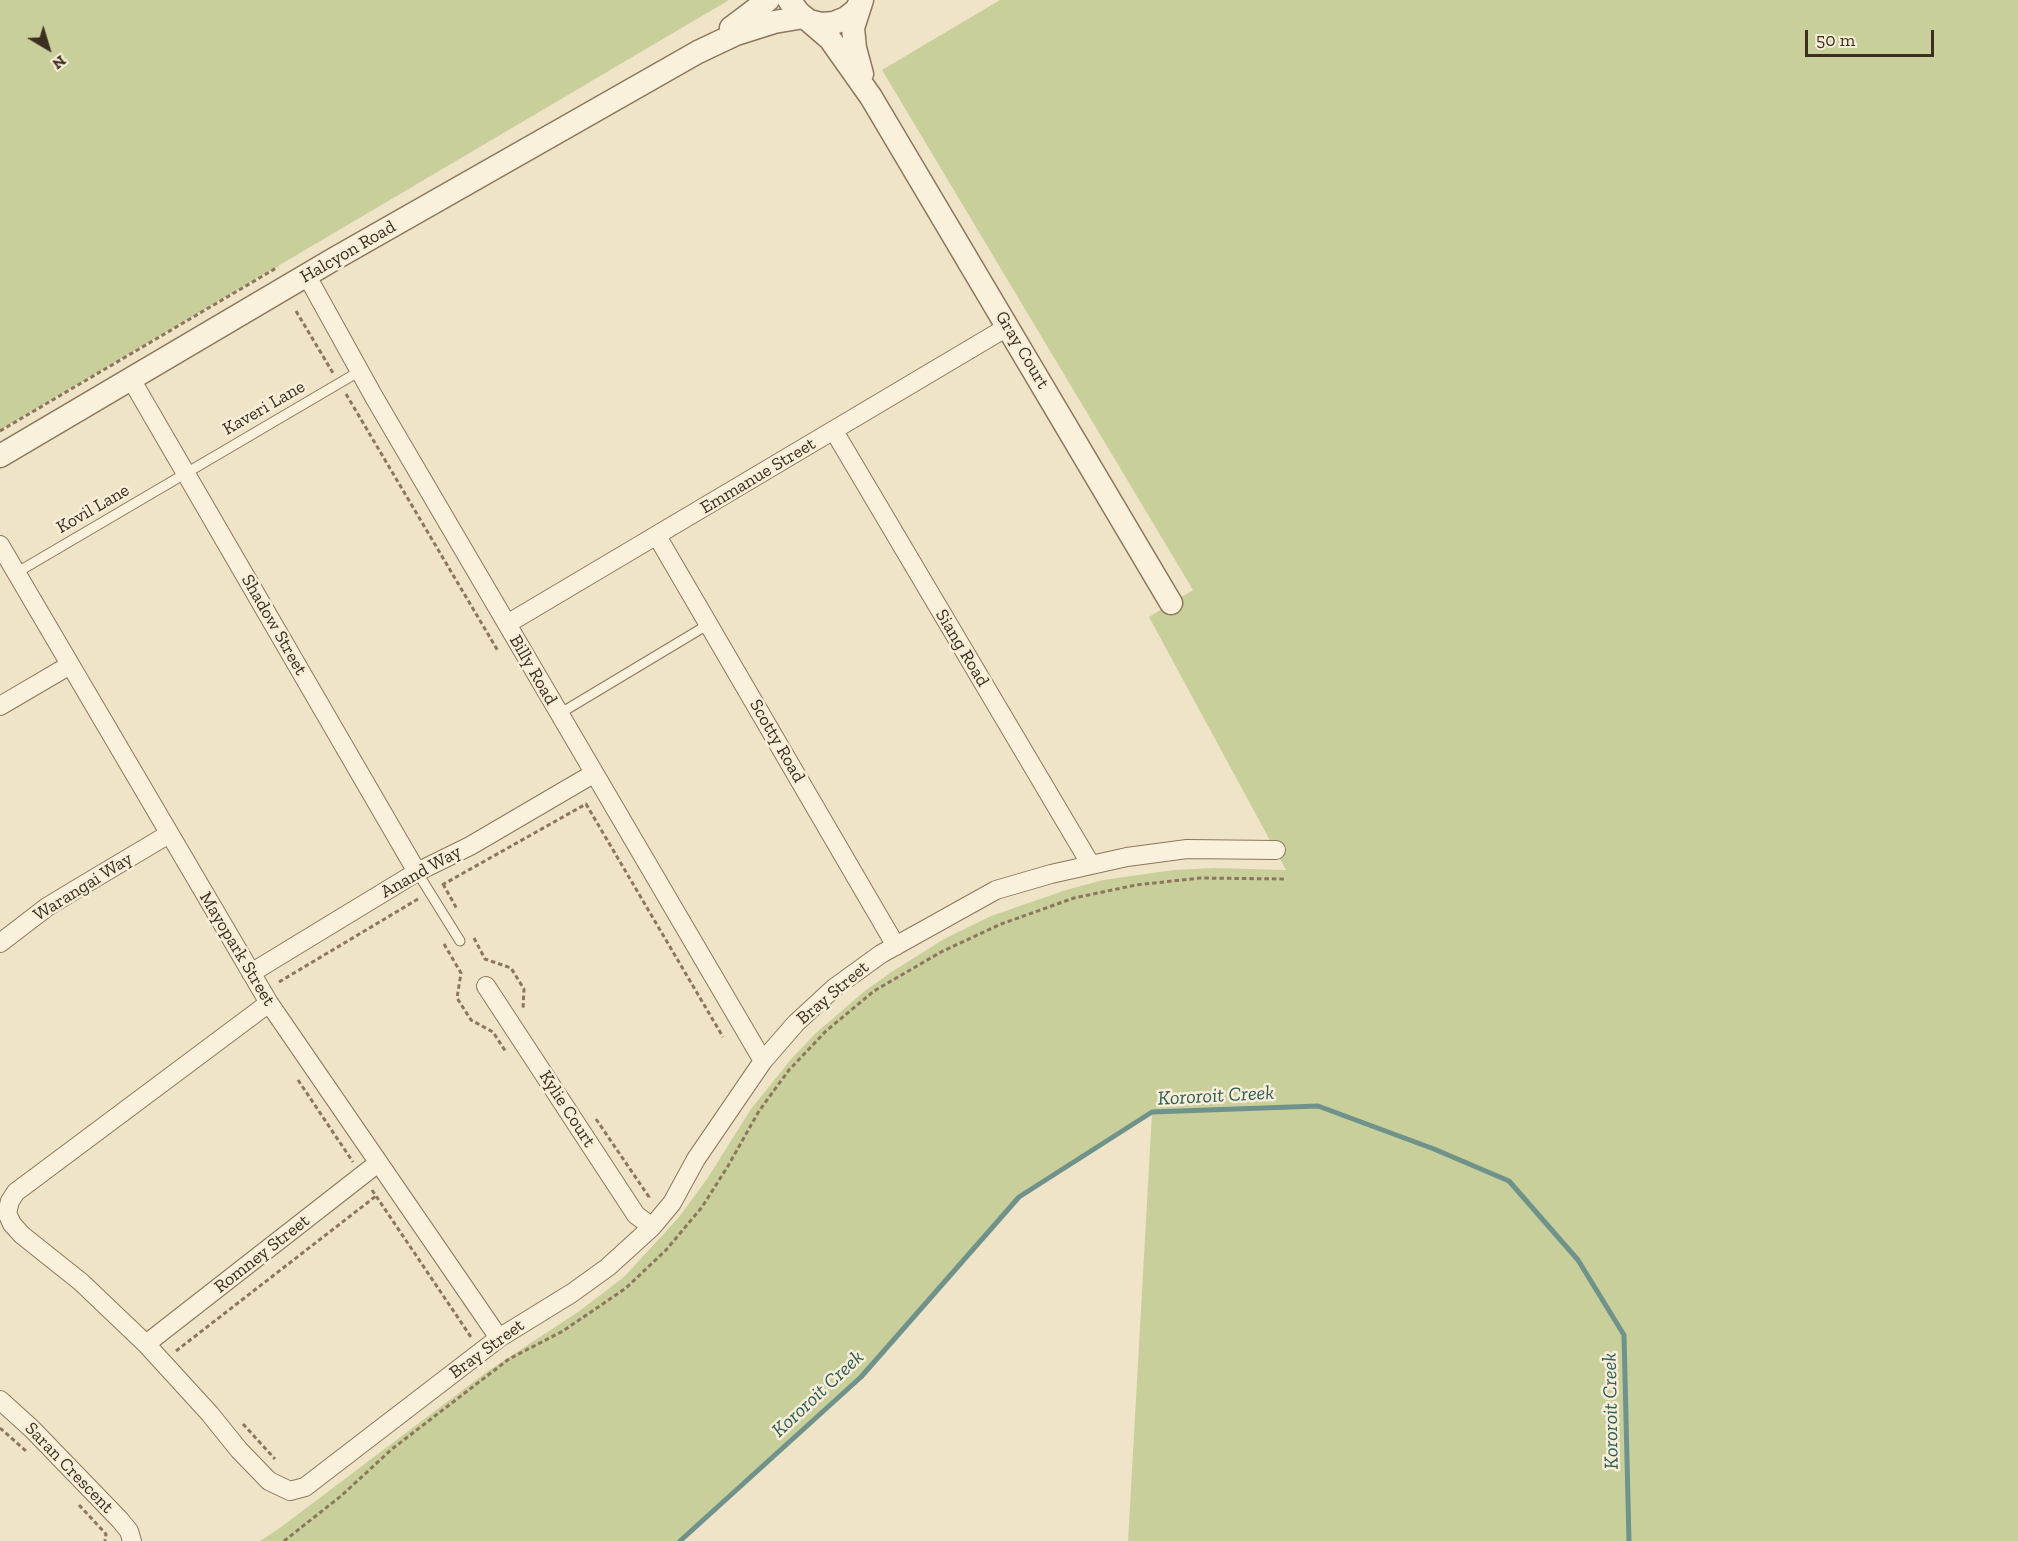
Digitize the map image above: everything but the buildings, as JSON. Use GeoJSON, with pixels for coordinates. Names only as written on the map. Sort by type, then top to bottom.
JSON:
{"type":"FeatureCollection","features":[{"type":"Feature","properties":{"kind":"street"},"geometry":{"type":"LineString","coordinates":[[698,52],[768,0]]}},
{"type":"Feature","properties":{"kind":"street"},"geometry":{"type":"LineString","coordinates":[[789,0],[799,13],[830,39],[872,97]]}},
{"type":"Feature","properties":{"kind":"street"},"geometry":{"type":"LineString","coordinates":[[698,52],[736,34],[786,18],[807,19],[821,24],[834,23],[846,18],[856,10],[862,0]]}},
{"type":"Feature","properties":{"kind":"street"},"geometry":{"type":"LineString","coordinates":[[862,0],[853,28],[860,69],[872,97]]}},
{"type":"Feature","properties":{"kind":"street","name":"Halcyon Road"},"geometry":{"type":"LineString","coordinates":[[0,456],[307,276],[698,52]]}},
{"type":"Feature","properties":{"kind":"street","name":"Gray Court"},"geometry":{"type":"LineString","coordinates":[[872,97],[1172,603]]}},
{"type":"Feature","properties":{"kind":"street","name":"Billy Road"},"geometry":{"type":"LineString","coordinates":[[307,276],[360,372],[763,1061]]}},
{"type":"Feature","properties":{"kind":"street","name":"Emmanue Street"},"geometry":{"type":"LineString","coordinates":[[507,624],[1009,326]]}},
{"type":"Feature","properties":{"kind":"street","name":"Shadow Street"},"geometry":{"type":"LineString","coordinates":[[131,379],[417,872]]}},
{"type":"Feature","properties":{"kind":"street","name":"Siang Road"},"geometry":{"type":"LineString","coordinates":[[834,431],[1091,864]]}},
{"type":"Feature","properties":{"kind":"street","name":"Scotty Road"},"geometry":{"type":"LineString","coordinates":[[657,536],[896,946]]}},
{"type":"Feature","properties":{"kind":"street","name":"Mayopark Street"},"geometry":{"type":"LineString","coordinates":[[0,545],[269,1003],[499,1338]]}},
{"type":"Feature","properties":{"kind":"street"},"geometry":{"type":"LineString","coordinates":[[0,706],[70,665]]}},
{"type":"Feature","properties":{"kind":"street","name":"Anand Way"},"geometry":{"type":"LineString","coordinates":[[251,973],[417,872],[470,846],[594,774]]}},
{"type":"Feature","properties":{"kind":"street","name":"Warangai Way"},"geometry":{"type":"LineString","coordinates":[[0,943],[47,907],[169,834]]}},
{"type":"Feature","properties":{"kind":"street","name":"Bray Street"},"geometry":{"type":"LineString","coordinates":[[269,1003],[16,1192],[10,1201],[7,1213],[12,1224],[22,1235],[81,1282],[146,1344],[210,1414],[239,1450],[269,1480],[290,1491],[305,1487],[499,1338],[572,1293],[608,1266],[652,1227],[672,1203],[696,1159],[763,1061],[796,1023],[834,988],[881,954],[996,890],[1091,864],[1187,849],[1276,850]]}},
{"type":"Feature","properties":{"kind":"street","name":"Kylie Court"},"geometry":{"type":"LineString","coordinates":[[486,986],[636,1215],[652,1227]]}},
{"type":"Feature","properties":{"kind":"street","name":"Romney Street"},"geometry":{"type":"LineString","coordinates":[[146,1344],[378,1164]]}},
{"type":"Feature","properties":{"kind":"street","name":"Saran Crescent"},"geometry":{"type":"LineString","coordinates":[[0,1400],[32,1429],[120,1520],[129,1531],[132,1541]]}},
{"type":"Feature","properties":{"kind":"lane","name":"Kaveri Lane"},"geometry":{"type":"LineString","coordinates":[[186,474],[360,372]]}},
{"type":"Feature","properties":{"kind":"lane","name":"Kovil Lane"},"geometry":{"type":"LineString","coordinates":[[16,573],[186,474]]}},
{"type":"Feature","properties":{"kind":"lane"},"geometry":{"type":"LineString","coordinates":[[559,714],[709,624]]}},
{"type":"Feature","properties":{"kind":"lane"},"geometry":{"type":"LineString","coordinates":[[417,872],[460,942]]}},
{"type":"Feature","properties":{"kind":"path"},"geometry":{"type":"LineString","coordinates":[[296,311],[498,651]]}},
{"type":"Feature","properties":{"kind":"path"},"geometry":{"type":"LineString","coordinates":[[279,982],[430,892],[586,804],[723,1037]]}},
{"type":"Feature","properties":{"kind":"path"},"geometry":{"type":"LineString","coordinates":[[284,1541],[341,1496],[392,1449],[508,1359],[563,1331],[626,1288],[666,1250],[702,1207],[759,1111],[789,1070],[826,1031],[874,991],[951,947],[1001,924],[1074,898],[1137,885],[1200,878],[1286,879]]}},
{"type":"Feature","properties":{"kind":"path"},"geometry":{"type":"LineString","coordinates":[[295,1075],[471,1338]]}},
{"type":"Feature","properties":{"kind":"path"},"geometry":{"type":"LineString","coordinates":[[176,1351],[375,1196]]}},
{"type":"Feature","properties":{"kind":"path"},"geometry":{"type":"LineString","coordinates":[[0,1428],[32,1455]]}},
{"type":"Feature","properties":{"kind":"path"},"geometry":{"type":"LineString","coordinates":[[76,1502],[106,1534],[105,1541]]}},
{"type":"Feature","properties":{"kind":"green space"},"geometry":{"type":"Polygon","coordinates":[[[0,0],[729,0],[0,430],[0,0]]]}},
{"type":"Feature","properties":{"kind":"green space"},"geometry":{"type":"Polygon","coordinates":[[[1000,0],[2018,0],[2018,1541],[1128,1541],[1152,1113],[1019,1197],[861,1377],[680,1541],[260,1541],[488,1371],[578,1312],[624,1277],[679,1217],[707,1179],[751,1109],[792,1058],[816,1033],[866,990],[893,971],[944,939],[991,916],[1066,890],[1103,880],[1174,870],[1214,868],[1286,870],[1149,617],[1193,590],[882,70],[1000,0]]]}},
{"type":"Feature","properties":{"kind":"waterway","name":"Kororoit Creek"},"geometry":{"type":"LineString","coordinates":[[680,1541],[861,1377],[1019,1197],[1152,1112],[1318,1106],[1434,1149],[1509,1181],[1578,1260],[1624,1335],[1629,1541]]}}]}
